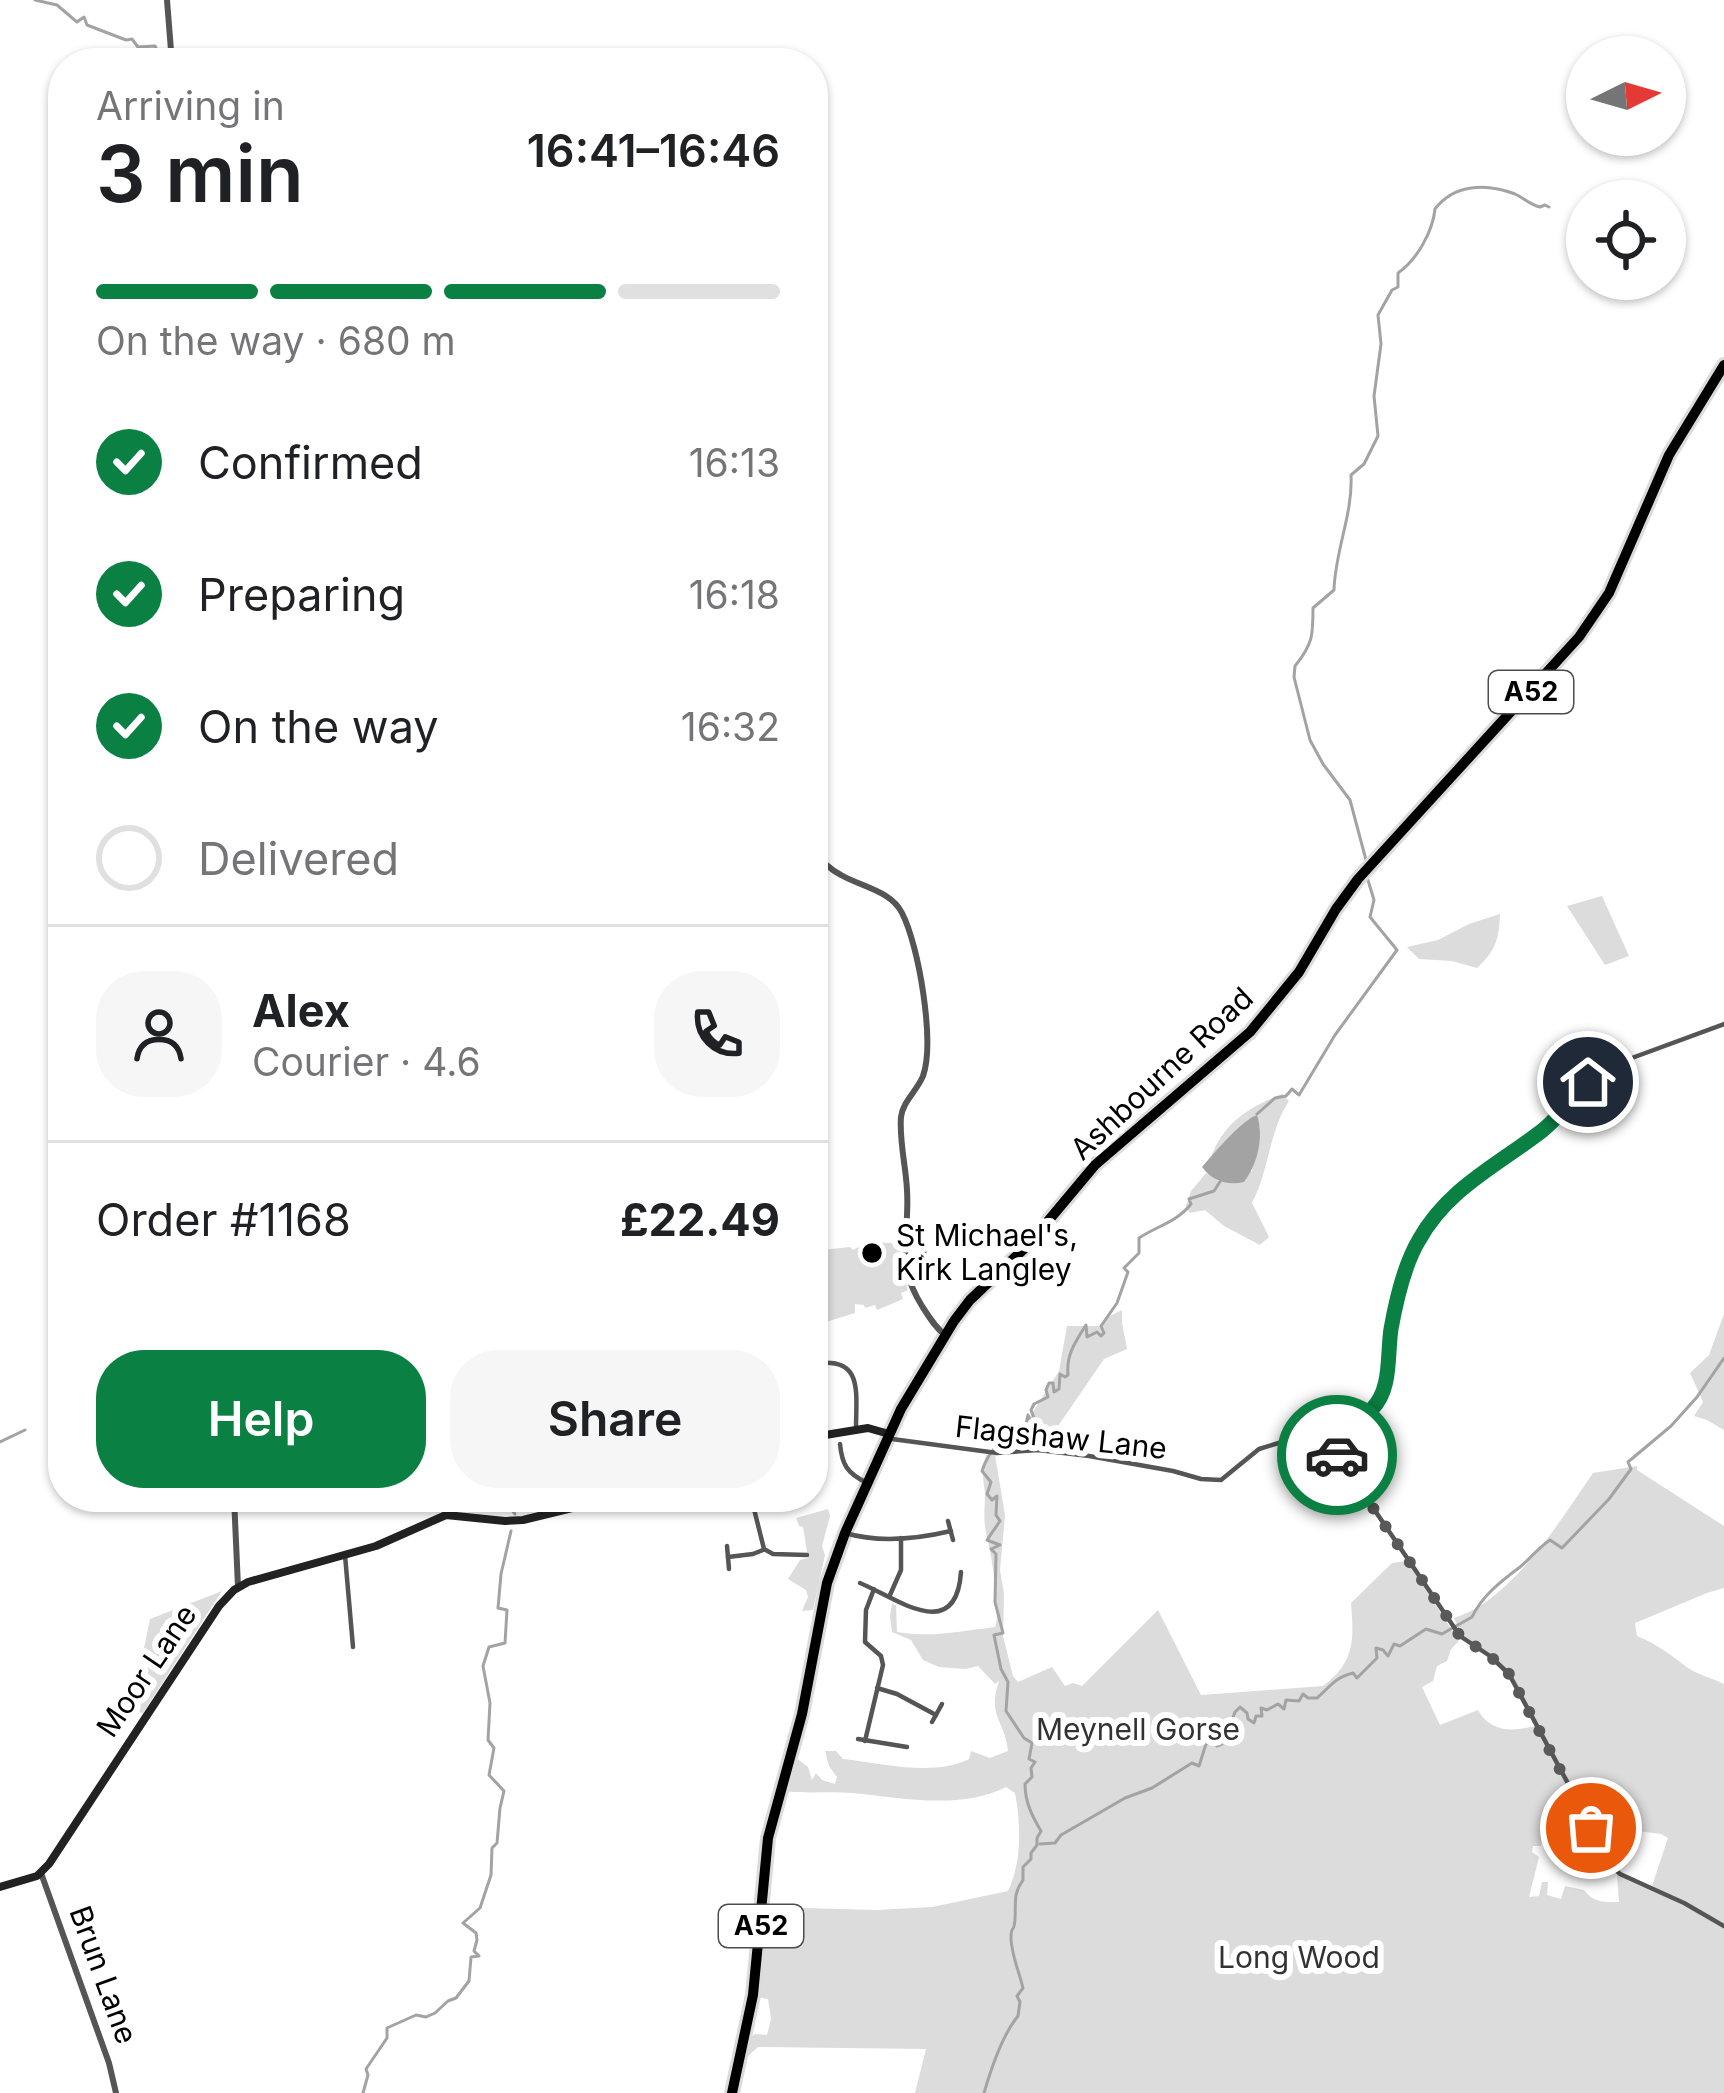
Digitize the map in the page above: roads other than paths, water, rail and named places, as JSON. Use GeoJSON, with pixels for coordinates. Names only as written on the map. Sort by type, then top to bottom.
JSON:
{"type":"FeatureCollection","features":[{"type":"Feature","properties":{"kind":"highway","name":"Ashbourne Road"},"geometry":{"type":"LineString","coordinates":[[732,2093],[753,1995],[770,1828],[802,1714],[827,1583],[844,1533],[911,1390],[960,1311],[1028,1245],[1095,1165],[1263,1017],[1299,972],[1358,879],[1579,637],[1609,593],[1676,442],[1724,365]]}},
{"type":"Feature","properties":{"kind":"main road"},"geometry":{"type":"LineString","coordinates":[[828,1434],[868,1428],[888,1436]]}},
{"type":"Feature","properties":{"kind":"main road"},"geometry":{"type":"LineString","coordinates":[[238,1587],[376,1546],[446,1515],[505,1521],[556,1512]]}},
{"type":"Feature","properties":{"kind":"main road","name":"Moor Lane"},"geometry":{"type":"LineString","coordinates":[[41,1873],[219,1606],[238,1587]]}},
{"type":"Feature","properties":{"kind":"main road"},"geometry":{"type":"LineString","coordinates":[[0,1887],[41,1873]]}},
{"type":"Feature","properties":{"kind":"street"},"geometry":{"type":"LineString","coordinates":[[167,0],[171,48]]}},
{"type":"Feature","properties":{"kind":"street"},"geometry":{"type":"LineString","coordinates":[[828,865],[898,905],[920,971],[927,1044],[922,1080],[904,1104],[901,1120],[908,1207],[904,1264],[912,1291],[945,1335]]}},
{"type":"Feature","properties":{"kind":"street","name":"Flagshaw Lane"},"geometry":{"type":"LineString","coordinates":[[888,1436],[997,1453],[1038,1450],[1089,1456],[1221,1480],[1258,1449],[1357,1419],[1377,1403],[1386,1377],[1392,1322],[1418,1240],[1449,1199],[1548,1126],[1588,1082],[1724,1024]]}},
{"type":"Feature","properties":{"kind":"street"},"geometry":{"type":"LineString","coordinates":[[922,1259],[926,1246]]}},
{"type":"Feature","properties":{"kind":"street"},"geometry":{"type":"LineString","coordinates":[[904,1264],[922,1259]]}},
{"type":"Feature","properties":{"kind":"street"},"geometry":{"type":"LineString","coordinates":[[922,1259],[929,1264]]}},
{"type":"Feature","properties":{"kind":"street"},"geometry":{"type":"LineString","coordinates":[[828,1363],[846,1366],[851,1372],[856,1429]]}},
{"type":"Feature","properties":{"kind":"street"},"geometry":{"type":"LineString","coordinates":[[1321,1431],[1460,1636],[1509,1674],[1613,1867],[1724,1926]]}},
{"type":"Feature","properties":{"kind":"street"},"geometry":{"type":"LineString","coordinates":[[840,1444],[846,1469],[867,1483]]}},
{"type":"Feature","properties":{"kind":"street"},"geometry":{"type":"LineString","coordinates":[[236,1512],[238,1587]]}},
{"type":"Feature","properties":{"kind":"street"},"geometry":{"type":"LineString","coordinates":[[755,1512],[764,1549],[773,1554],[807,1555]]}},
{"type":"Feature","properties":{"kind":"street"},"geometry":{"type":"LineString","coordinates":[[948,1521],[953,1540]]}},
{"type":"Feature","properties":{"kind":"street"},"geometry":{"type":"LineString","coordinates":[[844,1533],[901,1538],[951,1531]]}},
{"type":"Feature","properties":{"kind":"street"},"geometry":{"type":"LineString","coordinates":[[890,1595],[901,1570],[901,1538]]}},
{"type":"Feature","properties":{"kind":"street"},"geometry":{"type":"LineString","coordinates":[[727,1546],[729,1569]]}},
{"type":"Feature","properties":{"kind":"street"},"geometry":{"type":"LineString","coordinates":[[728,1557],[764,1549]]}},
{"type":"Feature","properties":{"kind":"street"},"geometry":{"type":"LineString","coordinates":[[345,1555],[353,1647]]}},
{"type":"Feature","properties":{"kind":"street"},"geometry":{"type":"LineString","coordinates":[[794,1555],[794,1566]]}},
{"type":"Feature","properties":{"kind":"street"},"geometry":{"type":"LineString","coordinates":[[860,1583],[908,1607],[937,1612],[959,1599],[962,1572]]}},
{"type":"Feature","properties":{"kind":"street"},"geometry":{"type":"LineString","coordinates":[[874,1589],[866,1610],[865,1635],[868,1647],[883,1660],[861,1740],[903,1747],[898,1758]]}},
{"type":"Feature","properties":{"kind":"street"},"geometry":{"type":"LineString","coordinates":[[908,1607],[914,1598]]}},
{"type":"Feature","properties":{"kind":"street"},"geometry":{"type":"LineString","coordinates":[[878,1688],[936,1714]]}},
{"type":"Feature","properties":{"kind":"street"},"geometry":{"type":"LineString","coordinates":[[932,1722],[942,1704]]}},
{"type":"Feature","properties":{"kind":"street","name":"Brun Lane"},"geometry":{"type":"LineString","coordinates":[[41,1873],[116,2093]]}},
{"type":"Feature","properties":{"kind":"waterway"},"geometry":{"type":"LineString","coordinates":[[35,0],[57,5],[77,22],[84,17],[87,25],[132,39],[138,47],[156,48]]}},
{"type":"Feature","properties":{"kind":"waterway"},"geometry":{"type":"LineString","coordinates":[[1366,860],[1350,800],[1310,740],[1294,677],[1311,639],[1313,608],[1334,590],[1351,475],[1364,464],[1378,436],[1374,396],[1381,344],[1378,315],[1398,287],[1398,273],[1423,244],[1435,209],[1451,195],[1471,188],[1493,188],[1549,207]]}},
{"type":"Feature","properties":{"kind":"waterway"},"geometry":{"type":"LineString","coordinates":[[1257,1114],[1292,1089],[1299,1095],[1335,1035],[1397,950],[1370,917],[1374,900],[1367,877]]}},
{"type":"Feature","properties":{"kind":"waterway"},"geometry":{"type":"LineString","coordinates":[[984,2093],[1002,2042],[1018,2016],[1017,1996],[1023,1988],[1011,1931],[1023,1867],[1041,1831],[1025,1791],[1035,1762],[1029,1759],[1032,1743],[1006,1711],[1008,1682],[994,1635],[1003,1633],[995,1602],[996,1554],[991,1549],[1000,1545],[987,1540],[1000,1521],[997,1496],[992,1500],[987,1494],[991,1482],[982,1471],[994,1449],[1026,1424],[1028,1415],[1031,1422],[1031,1410],[1048,1397],[1049,1383],[1054,1392],[1059,1389],[1060,1374],[1068,1375],[1070,1354],[1086,1325],[1087,1337],[1104,1333],[1101,1326],[1117,1303],[1128,1272],[1124,1268],[1139,1253],[1139,1238],[1180,1215],[1191,1204],[1189,1199],[1214,1191],[1221,1180]]}},
{"type":"Feature","properties":{"kind":"waterway"},"geometry":{"type":"LineString","coordinates":[[1040,1844],[1055,1843],[1061,1835],[1192,1763],[1199,1766],[1206,1744],[1222,1744],[1220,1738],[1228,1735],[1218,1731],[1219,1724],[1231,1723],[1240,1707],[1254,1723],[1256,1716],[1262,1716],[1261,1708],[1278,1704],[1284,1709],[1286,1700],[1299,1701],[1303,1694],[1317,1698],[1341,1677],[1353,1673],[1357,1678],[1377,1658],[1376,1648],[1388,1656],[1394,1644],[1400,1646],[1426,1629],[1442,1634],[1472,1617],[1492,1590],[1546,1543],[1550,1540],[1562,1548],[1609,1499],[1631,1469],[1628,1462],[1671,1426],[1724,1358]]}},
{"type":"Feature","properties":{"kind":"waterway"},"geometry":{"type":"LineString","coordinates":[[0,1442],[25,1430]]}},
{"type":"Feature","properties":{"kind":"waterway"},"geometry":{"type":"LineString","coordinates":[[363,2093],[366,2069],[387,2038],[387,2028],[416,2015],[426,2017],[456,1998],[469,1981],[471,1957],[479,1956],[474,1951],[476,1933],[463,1923],[480,1908],[491,1875],[504,1791],[489,1775],[494,1748],[488,1740],[490,1703],[483,1666],[489,1647],[505,1643],[507,1610],[498,1608],[511,1531]]}},
{"type":"Feature","properties":{"kind":"place","name":"St Michael's, Kirk Langley"},"geometry":{"type":"Point","coordinates":[872,1253]}},
{"type":"Feature","properties":{"kind":"park label","name":"Meynell Gorse"},"geometry":{"type":"Point","coordinates":[1138,1730]}},
{"type":"Feature","properties":{"kind":"park label","name":"Long Wood"},"geometry":{"type":"Point","coordinates":[1299,1958]}}]}
